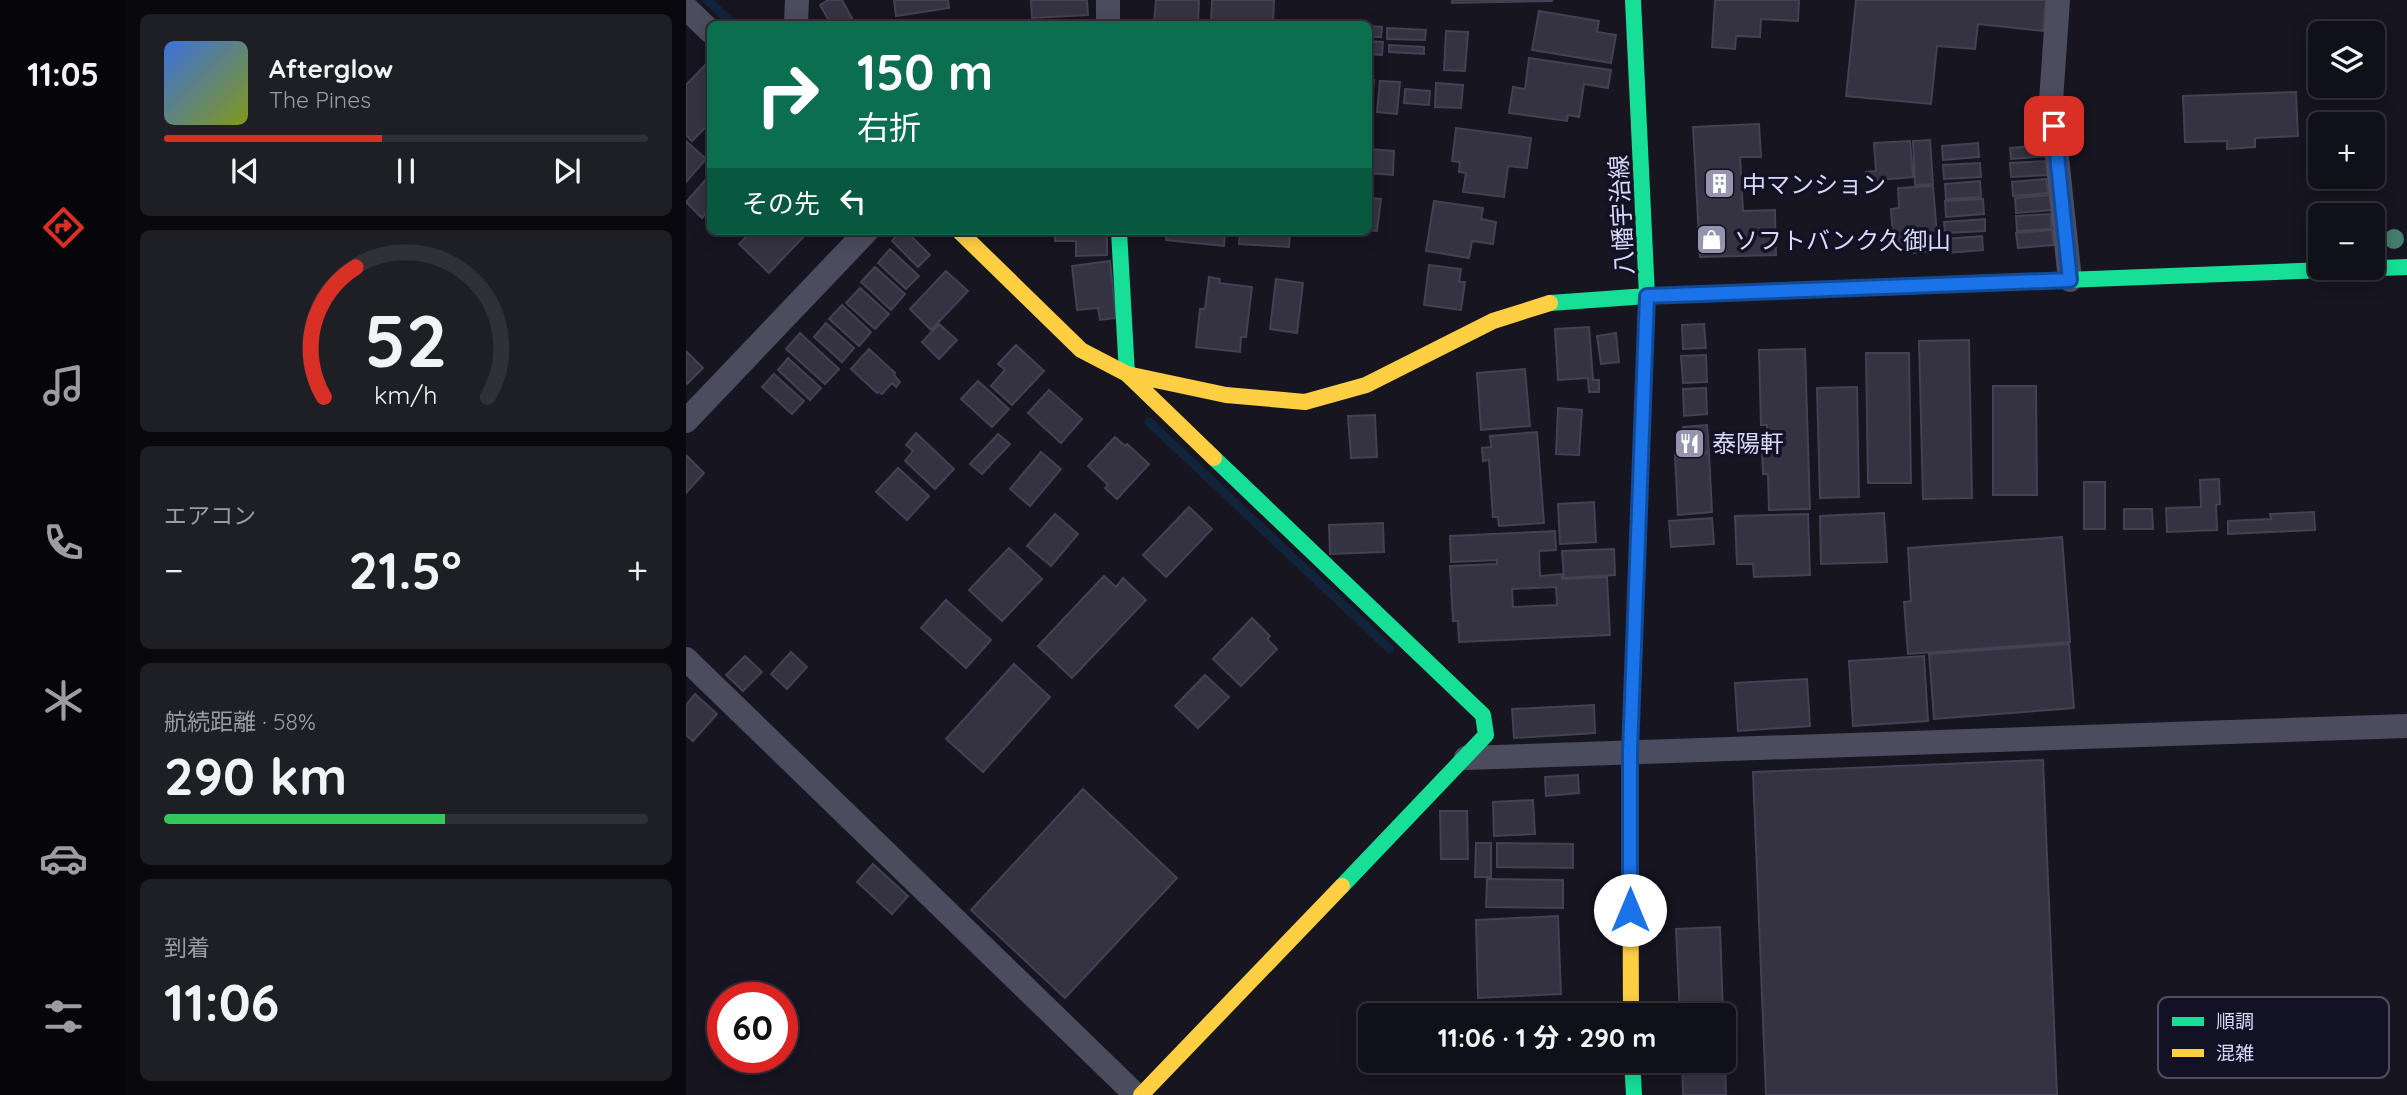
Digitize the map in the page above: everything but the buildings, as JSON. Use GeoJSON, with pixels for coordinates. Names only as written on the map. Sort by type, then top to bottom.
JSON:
{"type":"FeatureCollection","features":[{"type":"Feature","properties":{"kind":"street"},"geometry":{"type":"LineString","coordinates":[[796,21],[797,0]]}},
{"type":"Feature","properties":{"kind":"street"},"geometry":{"type":"LineString","coordinates":[[1108,0],[1108,21]]}},
{"type":"Feature","properties":{"kind":"street","name":"八幡宇治線"},"geometry":{"type":"LineString","coordinates":[[1631,1003],[1630,752],[1647,296],[1633,0]]}},
{"type":"Feature","properties":{"kind":"street"},"geometry":{"type":"LineString","coordinates":[[2058,0],[2051,101],[2070,280]]}},
{"type":"Feature","properties":{"kind":"street"},"geometry":{"type":"LineString","coordinates":[[686,8],[707,28]]}},
{"type":"Feature","properties":{"kind":"street"},"geometry":{"type":"LineString","coordinates":[[686,421],[863,235]]}},
{"type":"Feature","properties":{"kind":"street"},"geometry":{"type":"LineString","coordinates":[[963,235],[1081,350],[1127,374],[1226,395],[1305,401],[1366,385],[1493,321],[1550,303],[1647,296],[2407,267]]}},
{"type":"Feature","properties":{"kind":"street"},"geometry":{"type":"LineString","coordinates":[[686,659],[1139,1095],[1486,735],[1483,715],[1127,374],[1119,235]]}},
{"type":"Feature","properties":{"kind":"street"},"geometry":{"type":"LineString","coordinates":[[1466,758],[2407,726]]}},
{"type":"Feature","properties":{"kind":"street"},"geometry":{"type":"LineString","coordinates":[[1633,1073],[1634,1095]]}},
{"type":"Feature","properties":{"kind":"waterway"},"geometry":{"type":"LineString","coordinates":[[707,0],[730,21]]}},
{"type":"Feature","properties":{"kind":"waterway"},"geometry":{"type":"LineString","coordinates":[[1149,422],[1390,649]]}},
{"type":"Feature","properties":{"kind":"traffic: fast"},"geometry":{"type":"LineString","coordinates":[[1633,0],[1647,296],[1635,619]]}},
{"type":"Feature","properties":{"kind":"traffic: fast"},"geometry":{"type":"LineString","coordinates":[[1119,235],[1127,374]]}},
{"type":"Feature","properties":{"kind":"traffic: fast"},"geometry":{"type":"LineString","coordinates":[[1550,303],[1647,296],[2407,267]]}},
{"type":"Feature","properties":{"kind":"traffic: fast"},"geometry":{"type":"LineString","coordinates":[[1214,458],[1483,715],[1486,735],[1342,886]]}},
{"type":"Feature","properties":{"kind":"traffic: fast"},"geometry":{"type":"LineString","coordinates":[[1633,1073],[1634,1095]]}},
{"type":"Feature","properties":{"kind":"traffic: slow"},"geometry":{"type":"LineString","coordinates":[[963,235],[1081,350],[1127,374],[1214,458]]}},
{"type":"Feature","properties":{"kind":"traffic: slow"},"geometry":{"type":"LineString","coordinates":[[1127,374],[1226,395],[1305,402],[1366,385],[1493,321],[1550,303]]}},
{"type":"Feature","properties":{"kind":"traffic: slow"},"geometry":{"type":"LineString","coordinates":[[1631,1003],[1630,752],[1635,619]]}},
{"type":"Feature","properties":{"kind":"traffic: slow"},"geometry":{"type":"LineString","coordinates":[[1141,1095],[1342,886]]}},
{"type":"Feature","properties":{"kind":"place","name":"中マンション"},"geometry":{"type":"Point","coordinates":[1719,184]}},
{"type":"Feature","properties":{"kind":"place","name":"ソフトバンク久御山"},"geometry":{"type":"Point","coordinates":[1711,240]}},
{"type":"Feature","properties":{"kind":"place","name":"泰陽軒"},"geometry":{"type":"Point","coordinates":[1689,443]}},
{"type":"Feature","properties":{"kind":"route"},"geometry":{"type":"LineString","coordinates":[[1630,910],[1630,752],[1647,296],[2070,280],[2054,126]]}}]}
